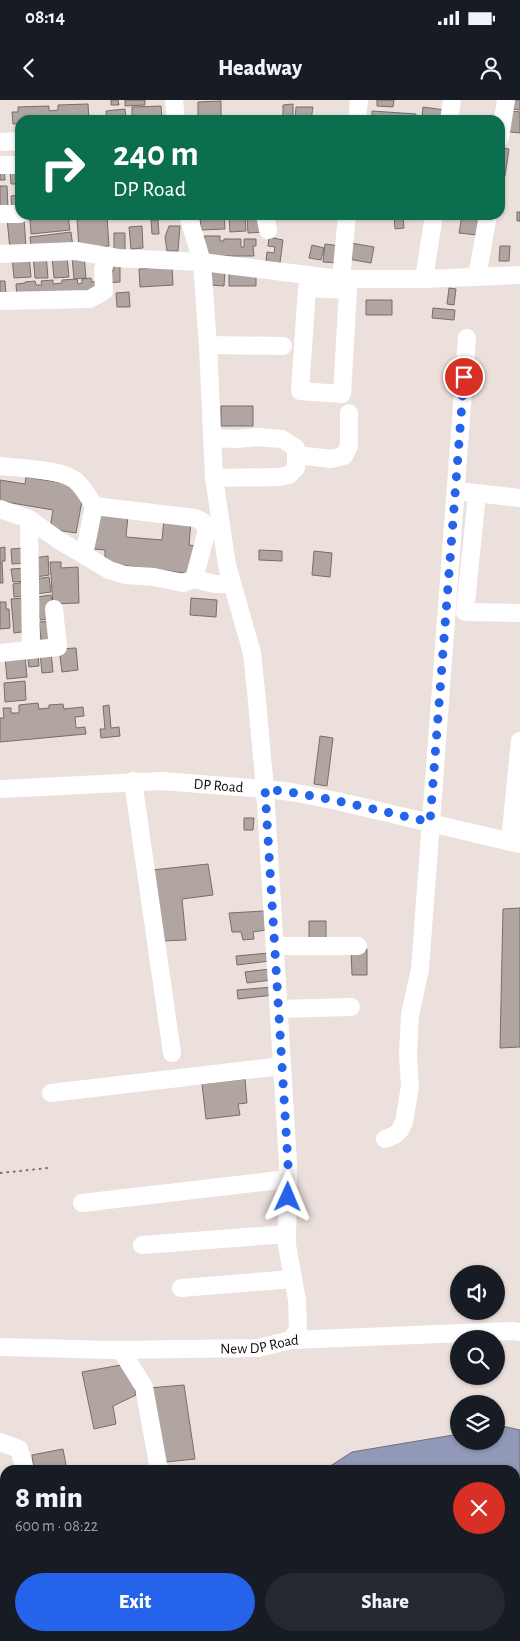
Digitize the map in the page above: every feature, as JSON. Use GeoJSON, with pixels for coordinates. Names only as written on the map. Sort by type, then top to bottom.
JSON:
{"type":"FeatureCollection","features":[{"type":"Feature","properties":{"kind":"street"},"geometry":{"type":"LineString","coordinates":[[174,100],[176,115]]}},
{"type":"Feature","properties":{"kind":"street"},"geometry":{"type":"LineString","coordinates":[[358,115],[359,100]]}},
{"type":"Feature","properties":{"kind":"street"},"geometry":{"type":"LineString","coordinates":[[450,115],[452,100]]}},
{"type":"Feature","properties":{"kind":"street"},"geometry":{"type":"LineString","coordinates":[[504,115],[506,100]]}},
{"type":"Feature","properties":{"kind":"street"},"geometry":{"type":"LineString","coordinates":[[0,142],[15,141]]}},
{"type":"Feature","properties":{"kind":"street"},"geometry":{"type":"LineString","coordinates":[[0,165],[15,165]]}},
{"type":"Feature","properties":{"kind":"street"},"geometry":{"type":"LineString","coordinates":[[0,214],[15,214]]}},
{"type":"Feature","properties":{"kind":"street"},"geometry":{"type":"LineString","coordinates":[[189,220],[202,262],[214,478],[231,584],[252,653],[265,789],[288,1178],[286,1245],[297,1300],[298,1329],[291,1340]]}},
{"type":"Feature","properties":{"kind":"street"},"geometry":{"type":"LineString","coordinates":[[340,284],[346,220]]}},
{"type":"Feature","properties":{"kind":"street"},"geometry":{"type":"LineString","coordinates":[[424,279],[433,220]]}},
{"type":"Feature","properties":{"kind":"street"},"geometry":{"type":"LineString","coordinates":[[477,278],[487,220]]}},
{"type":"Feature","properties":{"kind":"street"},"geometry":{"type":"LineString","coordinates":[[0,254],[76,251],[118,258],[202,262],[340,284],[348,290],[342,394],[300,391],[307,288],[340,284],[520,275]]}},
{"type":"Feature","properties":{"kind":"street"},"geometry":{"type":"LineString","coordinates":[[0,301],[90,299],[104,291],[103,269]]}},
{"type":"Feature","properties":{"kind":"street"},"geometry":{"type":"LineString","coordinates":[[385,1139],[395,1135],[404,1122],[410,1086],[408,1037],[410,1015],[420,969],[467,338]]}},
{"type":"Feature","properties":{"kind":"street"},"geometry":{"type":"LineString","coordinates":[[208,345],[284,346]]}},
{"type":"Feature","properties":{"kind":"street"},"geometry":{"type":"LineString","coordinates":[[297,455],[331,459],[344,456],[349,446],[349,413]]}},
{"type":"Feature","properties":{"kind":"street"},"geometry":{"type":"LineString","coordinates":[[212,438],[236,439],[257,437],[282,439],[296,448],[297,455],[296,468],[290,475],[279,477],[214,478]]}},
{"type":"Feature","properties":{"kind":"street"},"geometry":{"type":"LineString","coordinates":[[0,466],[50,471],[75,479],[94,506],[84,555]]}},
{"type":"Feature","properties":{"kind":"street"},"geometry":{"type":"LineString","coordinates":[[456,492],[520,498]]}},
{"type":"Feature","properties":{"kind":"street"},"geometry":{"type":"LineString","coordinates":[[477,494],[465,612],[520,613]]}},
{"type":"Feature","properties":{"kind":"street"},"geometry":{"type":"LineString","coordinates":[[94,506],[195,518],[203,522],[207,530],[194,579]]}},
{"type":"Feature","properties":{"kind":"street"},"geometry":{"type":"LineString","coordinates":[[0,509],[30,519],[60,541],[109,570],[183,583],[194,579],[215,584],[231,584]]}},
{"type":"Feature","properties":{"kind":"street"},"geometry":{"type":"LineString","coordinates":[[30,519],[31,650]]}},
{"type":"Feature","properties":{"kind":"street"},"geometry":{"type":"LineString","coordinates":[[0,653],[58,646],[54,609]]}},
{"type":"Feature","properties":{"kind":"street"},"geometry":{"type":"LineString","coordinates":[[515,842],[520,741]]}},
{"type":"Feature","properties":{"kind":"street"},"geometry":{"type":"LineString","coordinates":[[146,781],[172,1053]]}},
{"type":"Feature","properties":{"kind":"street","name":"DP Road"},"geometry":{"type":"LineString","coordinates":[[0,789],[146,781],[265,789],[337,801],[515,842]]}},
{"type":"Feature","properties":{"kind":"street"},"geometry":{"type":"LineString","coordinates":[[275,946],[358,946]]}},
{"type":"Feature","properties":{"kind":"street"},"geometry":{"type":"LineString","coordinates":[[279,1009],[351,1007]]}},
{"type":"Feature","properties":{"kind":"street"},"geometry":{"type":"LineString","coordinates":[[51,1094],[282,1066]]}},
{"type":"Feature","properties":{"kind":"street"},"geometry":{"type":"LineString","coordinates":[[82,1204],[288,1178]]}},
{"type":"Feature","properties":{"kind":"street"},"geometry":{"type":"LineString","coordinates":[[142,1246],[287,1234]]}},
{"type":"Feature","properties":{"kind":"street"},"geometry":{"type":"LineString","coordinates":[[181,1288],[293,1279]]}},
{"type":"Feature","properties":{"kind":"street","name":"New DP Road"},"geometry":{"type":"LineString","coordinates":[[0,1347],[121,1350],[258,1348],[291,1340],[520,1332]]}},
{"type":"Feature","properties":{"kind":"street"},"geometry":{"type":"LineString","coordinates":[[121,1350],[144,1387],[158,1465]]}},
{"type":"Feature","properties":{"kind":"street"},"geometry":{"type":"LineString","coordinates":[[0,1442],[19,1449],[24,1465]]}},
{"type":"Feature","properties":{"kind":"path"},"geometry":{"type":"LineString","coordinates":[[0,1173],[48,1168]]}},
{"type":"Feature","properties":{"kind":"shaded area"},"geometry":{"type":"Polygon","coordinates":[[[505,1427],[520,1430],[520,1465],[332,1465],[352,1452],[450,1436],[450,1450],[505,1450],[505,1427]]]}},
{"type":"Feature","properties":{"kind":"building"},"geometry":{"type":"Polygon","coordinates":[[[111,100],[118,100],[119,105],[111,105],[111,100]]]}},
{"type":"Feature","properties":{"kind":"building"},"geometry":{"type":"Polygon","coordinates":[[[125,100],[145,100],[145,105],[125,106],[125,100]]]}},
{"type":"Feature","properties":{"kind":"building"},"geometry":{"type":"Polygon","coordinates":[[[377,100],[394,100],[393,107],[377,106],[377,100]]]}},
{"type":"Feature","properties":{"kind":"building"},"geometry":{"type":"Polygon","coordinates":[[[508,100],[520,100],[520,110],[507,108],[508,100]]]}},
{"type":"Feature","properties":{"kind":"building"},"geometry":{"type":"Polygon","coordinates":[[[221,101],[221,115],[198,115],[198,102],[221,101]]]}},
{"type":"Feature","properties":{"kind":"building"},"geometry":{"type":"Polygon","coordinates":[[[88,104],[89,115],[15,115],[15,124],[13,124],[12,112],[18,112],[18,107],[49,106],[49,111],[58,110],[58,105],[88,104]]]}},
{"type":"Feature","properties":{"kind":"building"},"geometry":{"type":"Polygon","coordinates":[[[293,104],[293,115],[283,115],[283,105],[293,104]]]}},
{"type":"Feature","properties":{"kind":"building"},"geometry":{"type":"Polygon","coordinates":[[[161,106],[162,115],[132,115],[132,107],[161,106]]]}},
{"type":"Feature","properties":{"kind":"building"},"geometry":{"type":"Polygon","coordinates":[[[296,107],[313,107],[312,115],[295,115],[296,107]]]}},
{"type":"Feature","properties":{"kind":"building"},"geometry":{"type":"Polygon","coordinates":[[[423,107],[445,110],[444,115],[422,115],[423,107]]]}},
{"type":"Feature","properties":{"kind":"building"},"geometry":{"type":"Polygon","coordinates":[[[125,109],[126,115],[106,115],[106,111],[125,109]]]}},
{"type":"Feature","properties":{"kind":"building"},"geometry":{"type":"Polygon","coordinates":[[[505,110],[520,112],[520,133],[505,131],[505,110]]]}},
{"type":"Feature","properties":{"kind":"building"},"geometry":{"type":"Polygon","coordinates":[[[372,111],[416,114],[416,115],[372,115],[372,111]]]}},
{"type":"Feature","properties":{"kind":"building"},"geometry":{"type":"Polygon","coordinates":[[[505,149],[509,149],[505,176],[505,149]]]}},
{"type":"Feature","properties":{"kind":"building"},"geometry":{"type":"Polygon","coordinates":[[[4,167],[5,180],[0,180],[0,168],[4,167]]]}},
{"type":"Feature","properties":{"kind":"building"},"geometry":{"type":"Polygon","coordinates":[[[10,170],[15,170],[15,184],[11,184],[10,170]]]}},
{"type":"Feature","properties":{"kind":"building"},"geometry":{"type":"Polygon","coordinates":[[[0,186],[7,186],[8,209],[0,209],[0,186]]]}},
{"type":"Feature","properties":{"kind":"building"},"geometry":{"type":"Polygon","coordinates":[[[11,196],[15,196],[15,211],[12,211],[11,196]]]}},
{"type":"Feature","properties":{"kind":"building"},"geometry":{"type":"Polygon","coordinates":[[[517,212],[520,212],[520,221],[517,221],[517,212]]]}},
{"type":"Feature","properties":{"kind":"building"},"geometry":{"type":"Polygon","coordinates":[[[7,219],[24,220],[26,248],[10,249],[7,219]]]}},
{"type":"Feature","properties":{"kind":"building"},"geometry":{"type":"Polygon","coordinates":[[[30,220],[69,220],[70,230],[31,234],[30,220]]]}},
{"type":"Feature","properties":{"kind":"building"},"geometry":{"type":"Polygon","coordinates":[[[77,220],[107,220],[109,246],[79,248],[77,220]]]}},
{"type":"Feature","properties":{"kind":"building"},"geometry":{"type":"Polygon","coordinates":[[[151,220],[158,220],[159,234],[152,234],[151,220]]]}},
{"type":"Feature","properties":{"kind":"building"},"geometry":{"type":"Polygon","coordinates":[[[200,220],[224,220],[225,229],[201,230],[200,220]]]}},
{"type":"Feature","properties":{"kind":"building"},"geometry":{"type":"Polygon","coordinates":[[[229,220],[245,220],[246,231],[230,232],[229,220]]]}},
{"type":"Feature","properties":{"kind":"building"},"geometry":{"type":"Polygon","coordinates":[[[247,220],[263,220],[264,232],[248,233],[247,220]]]}},
{"type":"Feature","properties":{"kind":"building"},"geometry":{"type":"Polygon","coordinates":[[[394,220],[403,220],[404,228],[395,229],[394,220]]]}},
{"type":"Feature","properties":{"kind":"building"},"geometry":{"type":"Polygon","coordinates":[[[461,220],[479,220],[477,235],[459,233],[461,220]]]}},
{"type":"Feature","properties":{"kind":"building"},"geometry":{"type":"Polygon","coordinates":[[[142,226],[143,248],[131,249],[129,227],[142,226]]]}},
{"type":"Feature","properties":{"kind":"building"},"geometry":{"type":"Polygon","coordinates":[[[169,226],[180,226],[178,251],[167,251],[165,237],[169,226]]]}},
{"type":"Feature","properties":{"kind":"building"},"geometry":{"type":"Polygon","coordinates":[[[71,232],[73,248],[32,252],[30,237],[71,232]]]}},
{"type":"Feature","properties":{"kind":"building"},"geometry":{"type":"Polygon","coordinates":[[[114,233],[125,233],[125,256],[114,256],[114,233]]]}},
{"type":"Feature","properties":{"kind":"building"},"geometry":{"type":"Polygon","coordinates":[[[204,236],[220,236],[220,241],[224,241],[224,239],[241,239],[241,247],[244,247],[244,239],[256,239],[256,246],[253,246],[254,256],[204,256],[204,236]]]}},
{"type":"Feature","properties":{"kind":"building"},"geometry":{"type":"Polygon","coordinates":[[[269,237],[283,240],[280,263],[266,261],[267,252],[274,253],[275,247],[268,246],[269,237]]]}},
{"type":"Feature","properties":{"kind":"building"},"geometry":{"type":"Polygon","coordinates":[[[351,243],[374,247],[371,263],[348,259],[351,243]]]}},
{"type":"Feature","properties":{"kind":"building"},"geometry":{"type":"Polygon","coordinates":[[[325,244],[340,246],[339,263],[323,262],[325,244]]]}},
{"type":"Feature","properties":{"kind":"building"},"geometry":{"type":"Polygon","coordinates":[[[312,245],[324,248],[321,260],[309,258],[312,245]]]}},
{"type":"Feature","properties":{"kind":"building"},"geometry":{"type":"Polygon","coordinates":[[[500,246],[510,246],[509,261],[499,261],[500,246]]]}},
{"type":"Feature","properties":{"kind":"building"},"geometry":{"type":"Polygon","coordinates":[[[46,254],[48,278],[35,278],[33,255],[46,254]]]}},
{"type":"Feature","properties":{"kind":"building"},"geometry":{"type":"Polygon","coordinates":[[[29,255],[31,277],[14,278],[12,257],[29,255]]]}},
{"type":"Feature","properties":{"kind":"building"},"geometry":{"type":"Polygon","coordinates":[[[67,256],[69,277],[54,278],[52,257],[67,256]]]}},
{"type":"Feature","properties":{"kind":"building"},"geometry":{"type":"Polygon","coordinates":[[[84,256],[86,278],[74,279],[72,257],[84,256]]]}},
{"type":"Feature","properties":{"kind":"building"},"geometry":{"type":"Polygon","coordinates":[[[120,264],[120,282],[106,283],[107,270],[113,271],[115,265],[120,264]]]}},
{"type":"Feature","properties":{"kind":"building"},"geometry":{"type":"Polygon","coordinates":[[[172,267],[173,285],[140,287],[139,269],[172,267]]]}},
{"type":"Feature","properties":{"kind":"building"},"geometry":{"type":"Polygon","coordinates":[[[212,269],[225,270],[224,286],[211,285],[212,269]]]}},
{"type":"Feature","properties":{"kind":"building"},"geometry":{"type":"Polygon","coordinates":[[[229,272],[256,272],[256,286],[229,286],[229,272]]]}},
{"type":"Feature","properties":{"kind":"building"},"geometry":{"type":"Polygon","coordinates":[[[91,278],[92,282],[98,281],[99,291],[17,298],[16,284],[35,281],[36,285],[42,285],[41,281],[53,280],[53,284],[62,283],[62,280],[77,279],[78,284],[82,283],[82,279],[91,278]]]}},
{"type":"Feature","properties":{"kind":"building"},"geometry":{"type":"Polygon","coordinates":[[[0,281],[5,281],[6,295],[0,295],[0,281]]]}},
{"type":"Feature","properties":{"kind":"building"},"geometry":{"type":"Polygon","coordinates":[[[449,288],[456,289],[454,305],[447,304],[449,288]]]}},
{"type":"Feature","properties":{"kind":"building"},"geometry":{"type":"Polygon","coordinates":[[[129,292],[130,307],[117,307],[116,293],[129,292]]]}},
{"type":"Feature","properties":{"kind":"building"},"geometry":{"type":"Polygon","coordinates":[[[366,300],[392,300],[392,315],[366,315],[366,300]]]}},
{"type":"Feature","properties":{"kind":"building"},"geometry":{"type":"Polygon","coordinates":[[[433,308],[455,310],[454,320],[432,318],[433,308]]]}},
{"type":"Feature","properties":{"kind":"building"},"geometry":{"type":"Polygon","coordinates":[[[221,406],[253,406],[253,426],[221,426],[221,406]]]}},
{"type":"Feature","properties":{"kind":"building"},"geometry":{"type":"Polygon","coordinates":[[[26,477],[69,484],[82,501],[76,533],[50,529],[53,510],[0,501],[0,480],[25,484],[26,477]]]}},
{"type":"Feature","properties":{"kind":"building"},"geometry":{"type":"Polygon","coordinates":[[[97,513],[128,516],[126,537],[162,540],[164,519],[191,521],[189,545],[196,546],[193,574],[105,563],[105,550],[94,549],[97,513]]]}},
{"type":"Feature","properties":{"kind":"building"},"geometry":{"type":"Polygon","coordinates":[[[5,547],[5,561],[2,561],[3,583],[0,583],[0,548],[5,547]]]}},
{"type":"Feature","properties":{"kind":"building"},"geometry":{"type":"Polygon","coordinates":[[[25,548],[26,563],[12,564],[11,549],[25,548]]]}},
{"type":"Feature","properties":{"kind":"building"},"geometry":{"type":"Polygon","coordinates":[[[259,550],[282,551],[282,561],[259,560],[259,550]]]}},
{"type":"Feature","properties":{"kind":"building"},"geometry":{"type":"Polygon","coordinates":[[[314,551],[332,553],[330,577],[312,575],[314,551]]]}},
{"type":"Feature","properties":{"kind":"building"},"geometry":{"type":"Polygon","coordinates":[[[48,556],[49,575],[36,577],[34,558],[48,556]]]}},
{"type":"Feature","properties":{"kind":"building"},"geometry":{"type":"Polygon","coordinates":[[[50,562],[61,562],[61,568],[78,567],[79,603],[53,604],[50,562]]]}},
{"type":"Feature","properties":{"kind":"building"},"geometry":{"type":"Polygon","coordinates":[[[27,568],[28,581],[13,582],[11,569],[27,568]]]}},
{"type":"Feature","properties":{"kind":"building"},"geometry":{"type":"Polygon","coordinates":[[[49,577],[51,592],[36,594],[35,579],[49,577]]]}},
{"type":"Feature","properties":{"kind":"building"},"geometry":{"type":"Polygon","coordinates":[[[25,582],[26,596],[14,597],[13,584],[25,582]]]}},
{"type":"Feature","properties":{"kind":"building"},"geometry":{"type":"Polygon","coordinates":[[[51,595],[53,619],[40,620],[37,597],[51,595]]]}},
{"type":"Feature","properties":{"kind":"building"},"geometry":{"type":"Polygon","coordinates":[[[26,598],[29,631],[14,633],[11,599],[26,598]]]}},
{"type":"Feature","properties":{"kind":"building"},"geometry":{"type":"Polygon","coordinates":[[[191,598],[217,600],[216,617],[190,615],[191,598]]]}},
{"type":"Feature","properties":{"kind":"building"},"geometry":{"type":"Polygon","coordinates":[[[0,602],[6,602],[6,609],[9,609],[10,628],[0,629],[0,602]]]}},
{"type":"Feature","properties":{"kind":"building"},"geometry":{"type":"Polygon","coordinates":[[[55,621],[56,639],[41,640],[39,622],[55,621]]]}},
{"type":"Feature","properties":{"kind":"building"},"geometry":{"type":"Polygon","coordinates":[[[76,648],[78,670],[62,672],[59,649],[76,648]]]}},
{"type":"Feature","properties":{"kind":"building"},"geometry":{"type":"Polygon","coordinates":[[[27,652],[38,652],[39,666],[29,667],[27,652]]]}},
{"type":"Feature","properties":{"kind":"building"},"geometry":{"type":"Polygon","coordinates":[[[51,652],[53,672],[42,673],[40,653],[51,652]]]}},
{"type":"Feature","properties":{"kind":"building"},"geometry":{"type":"Polygon","coordinates":[[[25,655],[27,677],[7,679],[5,657],[25,655]]]}},
{"type":"Feature","properties":{"kind":"building"},"geometry":{"type":"Polygon","coordinates":[[[25,681],[26,700],[5,702],[4,683],[25,681]]]}},
{"type":"Feature","properties":{"kind":"building"},"geometry":{"type":"Polygon","coordinates":[[[38,703],[39,709],[49,708],[49,705],[63,704],[64,709],[83,707],[84,716],[75,717],[76,728],[85,727],[86,734],[0,742],[0,718],[4,718],[3,708],[11,708],[11,713],[19,713],[19,705],[38,703]]]}},
{"type":"Feature","properties":{"kind":"building"},"geometry":{"type":"Polygon","coordinates":[[[109,705],[111,728],[119,727],[120,736],[101,738],[100,729],[105,729],[103,706],[109,705]]]}},
{"type":"Feature","properties":{"kind":"building"},"geometry":{"type":"Polygon","coordinates":[[[320,736],[333,738],[327,786],[314,784],[320,736]]]}},
{"type":"Feature","properties":{"kind":"building"},"geometry":{"type":"Polygon","coordinates":[[[244,818],[254,818],[253,830],[244,830],[244,818]]]}},
{"type":"Feature","properties":{"kind":"building"},"geometry":{"type":"Polygon","coordinates":[[[208,864],[213,895],[182,899],[186,940],[161,941],[152,870],[208,864]]]}},
{"type":"Feature","properties":{"kind":"building"},"geometry":{"type":"Polygon","coordinates":[[[520,908],[520,1047],[500,1048],[503,909],[520,908]]]}},
{"type":"Feature","properties":{"kind":"building"},"geometry":{"type":"Polygon","coordinates":[[[264,911],[266,930],[253,932],[254,939],[243,940],[241,932],[232,932],[229,913],[264,911]]]}},
{"type":"Feature","properties":{"kind":"building"},"geometry":{"type":"Polygon","coordinates":[[[309,921],[326,921],[326,944],[309,944],[309,921]]]}},
{"type":"Feature","properties":{"kind":"building"},"geometry":{"type":"Polygon","coordinates":[[[351,949],[367,949],[367,975],[352,975],[351,949]]]}},
{"type":"Feature","properties":{"kind":"building"},"geometry":{"type":"Polygon","coordinates":[[[269,953],[270,961],[237,965],[236,956],[269,953]]]}},
{"type":"Feature","properties":{"kind":"building"},"geometry":{"type":"Polygon","coordinates":[[[270,969],[272,980],[247,983],[245,972],[270,969]]]}},
{"type":"Feature","properties":{"kind":"building"},"geometry":{"type":"Polygon","coordinates":[[[273,987],[274,995],[238,999],[237,990],[273,987]]]}},
{"type":"Feature","properties":{"kind":"building"},"geometry":{"type":"Polygon","coordinates":[[[245,1079],[247,1103],[238,1104],[240,1115],[206,1119],[202,1084],[245,1079]]]}},
{"type":"Feature","properties":{"kind":"building"},"geometry":{"type":"Polygon","coordinates":[[[121,1365],[133,1375],[136,1395],[113,1406],[116,1424],[94,1429],[82,1372],[121,1365]]]}},
{"type":"Feature","properties":{"kind":"building"},"geometry":{"type":"Polygon","coordinates":[[[184,1385],[195,1459],[166,1462],[149,1388],[184,1385]]]}},
{"type":"Feature","properties":{"kind":"building"},"geometry":{"type":"Polygon","coordinates":[[[63,1449],[66,1465],[33,1465],[32,1455],[63,1449]]]}},
{"type":"Feature","properties":{"kind":"route"},"geometry":{"type":"LineString","coordinates":[[288,1197],[288,1163],[265,789],[292,792],[430,822],[464,377]]}}]}
